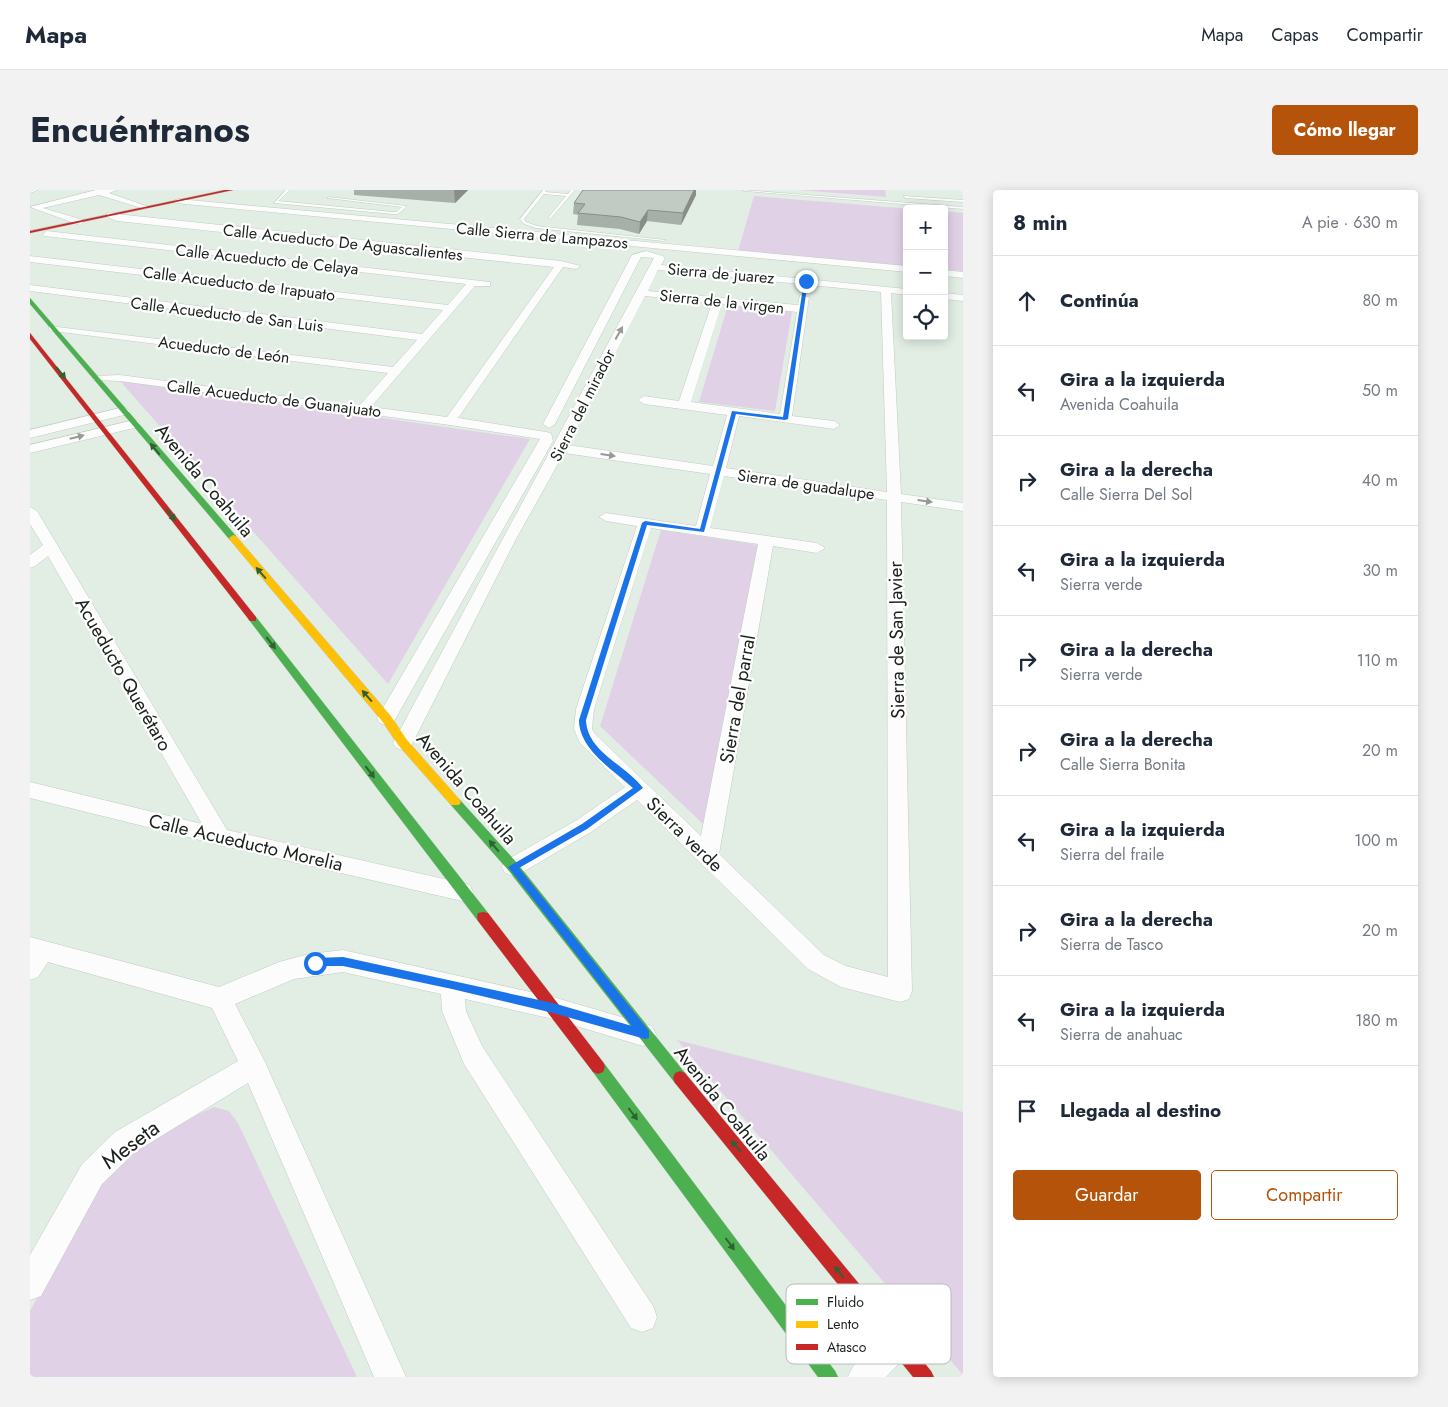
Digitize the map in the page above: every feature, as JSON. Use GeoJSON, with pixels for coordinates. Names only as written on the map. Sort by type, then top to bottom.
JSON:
{"type":"FeatureCollection","features":[{"type":"Feature","properties":{"kind":"street"},"geometry":{"type":"LineString","coordinates":[[30,191],[34,190]]}},
{"type":"Feature","properties":{"kind":"street"},"geometry":{"type":"LineString","coordinates":[[90,190],[145,207]]}},
{"type":"Feature","properties":{"kind":"street"},"geometry":{"type":"LineString","coordinates":[[32,206],[113,190]]}},
{"type":"Feature","properties":{"kind":"street"},"geometry":{"type":"LineString","coordinates":[[30,232],[114,216],[186,198],[211,197],[231,190]]}},
{"type":"Feature","properties":{"kind":"street","name":"Calle Sierra de Lampazos"},"geometry":{"type":"LineString","coordinates":[[211,197],[408,222],[903,270]]}},
{"type":"Feature","properties":{"kind":"street"},"geometry":{"type":"LineString","coordinates":[[30,238],[186,198]]}},
{"type":"Feature","properties":{"kind":"street"},"geometry":{"type":"LineString","coordinates":[[32,206],[80,222]]}},
{"type":"Feature","properties":{"kind":"street","name":"Calle Acueducto De Aguascalientes"},"geometry":{"type":"LineString","coordinates":[[114,216],[576,266]]}},
{"type":"Feature","properties":{"kind":"street"},"geometry":{"type":"LineString","coordinates":[[363,263],[408,222]]}},
{"type":"Feature","properties":{"kind":"street","name":"Calle Acueducto de Celaya"},"geometry":{"type":"LineString","coordinates":[[47,234],[363,263],[487,284]]}},
{"type":"Feature","properties":{"kind":"street","name":"Sierra del mirador"},"geometry":{"type":"LineString","coordinates":[[386,718],[547,441],[548,430],[637,255],[658,256],[660,258],[509,539],[403,742]]}},
{"type":"Feature","properties":{"kind":"street","name":"Calle Acueducto de Irapuato"},"geometry":{"type":"LineString","coordinates":[[30,259],[449,308]]}},
{"type":"Feature","properties":{"kind":"street"},"geometry":{"type":"LineString","coordinates":[[450,421],[561,264]]}},
{"type":"Feature","properties":{"kind":"street","name":"Sierra de juarez"},"geometry":{"type":"LineString","coordinates":[[655,267],[807,276],[903,292]]}},
{"type":"Feature","properties":{"kind":"street"},"geometry":{"type":"LineString","coordinates":[[948,273],[963,275]]}},
{"type":"Feature","properties":{"kind":"street"},"geometry":{"type":"LineString","coordinates":[[785,419],[807,276]]}},
{"type":"Feature","properties":{"kind":"street"},"geometry":{"type":"LineString","coordinates":[[363,409],[473,282]]}},
{"type":"Feature","properties":{"kind":"street","name":"Calle Acueducto de San Luis"},"geometry":{"type":"LineString","coordinates":[[30,288],[425,338]]}},
{"type":"Feature","properties":{"kind":"street","name":"Sierra de San Javier"},"geometry":{"type":"LineString","coordinates":[[886,290],[894,491],[900,991]]}},
{"type":"Feature","properties":{"kind":"street","name":"Sierra de la virgen"},"geometry":{"type":"LineString","coordinates":[[641,293],[802,309]]}},
{"type":"Feature","properties":{"kind":"street"},"geometry":{"type":"LineString","coordinates":[[948,296],[963,298]]}},
{"type":"Feature","properties":{"kind":"street","name":"Avenida Coahuila"},"geometry":{"type":"LineString","coordinates":[[30,300],[386,718],[403,742],[513,867],[645,1035],[849,1284]]}},
{"type":"Feature","properties":{"kind":"street"},"geometry":{"type":"LineString","coordinates":[[684,405],[718,301]]}},
{"type":"Feature","properties":{"kind":"street","name":"Acueducto de León"},"geometry":{"type":"LineString","coordinates":[[53,328],[396,371]]}},
{"type":"Feature","properties":{"kind":"street"},"geometry":{"type":"LineString","coordinates":[[30,335],[97,418],[553,1008],[786,1320]]}},
{"type":"Feature","properties":{"kind":"street"},"geometry":{"type":"LineString","coordinates":[[587,353],[607,356]]}},
{"type":"Feature","properties":{"kind":"street","name":"Calle Acueducto de Guanajuato"},"geometry":{"type":"LineString","coordinates":[[97,378],[120,378],[450,421],[548,430]]}},
{"type":"Feature","properties":{"kind":"street"},"geometry":{"type":"LineString","coordinates":[[644,400],[834,425]]}},
{"type":"Feature","properties":{"kind":"street"},"geometry":{"type":"LineString","coordinates":[[30,434],[124,411]]}},
{"type":"Feature","properties":{"kind":"street"},"geometry":{"type":"LineString","coordinates":[[702,531],[734,412]]}},
{"type":"Feature","properties":{"kind":"street"},"geometry":{"type":"LineString","coordinates":[[30,449],[134,424]]}},
{"type":"Feature","properties":{"kind":"street","name":"Sierra de guadalupe"},"geometry":{"type":"LineString","coordinates":[[562,443],[894,491],[963,495]]}},
{"type":"Feature","properties":{"kind":"street","name":"Sierra de guadalupe"},"geometry":{"type":"LineString","coordinates":[[894,491],[963,507]]}},
{"type":"Feature","properties":{"kind":"street","name":"Acueducto Querétaro"},"geometry":{"type":"LineString","coordinates":[[30,511],[220,837]]}},
{"type":"Feature","properties":{"kind":"street"},"geometry":{"type":"LineString","coordinates":[[606,517],[816,548]]}},
{"type":"Feature","properties":{"kind":"street","name":"Sierra verde"},"geometry":{"type":"LineString","coordinates":[[645,523],[583,720],[583,729],[592,746],[638,788],[816,962],[841,976],[900,991]]}},
{"type":"Feature","properties":{"kind":"street","name":"Sierra del parral"},"geometry":{"type":"LineString","coordinates":[[708,856],[766,541]]}},
{"type":"Feature","properties":{"kind":"street"},"geometry":{"type":"LineString","coordinates":[[30,563],[50,547]]}},
{"type":"Feature","properties":{"kind":"street"},"geometry":{"type":"LineString","coordinates":[[513,867],[584,826],[638,788]]}},
{"type":"Feature","properties":{"kind":"street","name":"Calle Acueducto Morelia"},"geometry":{"type":"LineString","coordinates":[[30,790],[220,837],[462,892]]}},
{"type":"Feature","properties":{"kind":"street"},"geometry":{"type":"LineString","coordinates":[[34,955],[220,999],[272,974],[315,963],[343,961],[553,1008],[645,1035]]}},
{"type":"Feature","properties":{"kind":"street"},"geometry":{"type":"LineString","coordinates":[[452,984],[454,1011],[473,1055],[642,1317]]}},
{"type":"Feature","properties":{"kind":"street"},"geometry":{"type":"LineString","coordinates":[[220,999],[253,1066],[390,1377]]}},
{"type":"Feature","properties":{"kind":"street","name":"Meseta"},"geometry":{"type":"LineString","coordinates":[[30,1285],[92,1174],[125,1142],[253,1066]]}},
{"type":"Feature","properties":{"kind":"street"},"geometry":{"type":"LineString","coordinates":[[819,1364],[829,1377]]}},
{"type":"Feature","properties":{"kind":"street"},"geometry":{"type":"LineString","coordinates":[[864,1377],[877,1364]]}},
{"type":"Feature","properties":{"kind":"street","name":"Avenida Coahuila"},"geometry":{"type":"LineString","coordinates":[[915,1364],[926,1377]]}},
{"type":"Feature","properties":{"kind":"lane"},"geometry":{"type":"LineString","coordinates":[[288,190],[275,202],[315,209],[393,213],[397,213],[405,206],[329,198]]}},
{"type":"Feature","properties":{"kind":"lane"},"geometry":{"type":"LineString","coordinates":[[550,218],[573,190]]}},
{"type":"Feature","properties":{"kind":"lane"},"geometry":{"type":"LineString","coordinates":[[745,190],[963,208]]}},
{"type":"Feature","properties":{"kind":"lane"},"geometry":{"type":"LineString","coordinates":[[315,209],[339,191]]}},
{"type":"Feature","properties":{"kind":"lane"},"geometry":{"type":"LineString","coordinates":[[568,195],[543,192],[522,219],[525,223],[536,227],[664,240]]}},
{"type":"Feature","properties":{"kind":"lane"},"geometry":{"type":"LineString","coordinates":[[905,196],[963,201]]}},
{"type":"Feature","properties":{"kind":"shaded area"},"geometry":{"type":"Polygon","coordinates":[[[800,190],[885,190],[886,197],[800,190]]]}},
{"type":"Feature","properties":{"kind":"shaded area"},"geometry":{"type":"Polygon","coordinates":[[[754,196],[903,208],[903,266],[738,251],[754,196]]]}},
{"type":"Feature","properties":{"kind":"shaded area"},"geometry":{"type":"Polygon","coordinates":[[[948,211],[963,213],[963,271],[948,270],[948,211]]]}},
{"type":"Feature","properties":{"kind":"shaded area"},"geometry":{"type":"Polygon","coordinates":[[[728,305],[792,312],[775,411],[699,402],[728,305]]]}},
{"type":"Feature","properties":{"kind":"shaded area"},"geometry":{"type":"Polygon","coordinates":[[[119,380],[530,439],[388,684],[119,380]]]}},
{"type":"Feature","properties":{"kind":"shaded area"},"geometry":{"type":"Polygon","coordinates":[[[661,530],[758,545],[703,824],[600,726],[661,530]]]}},
{"type":"Feature","properties":{"kind":"shaded area"},"geometry":{"type":"Polygon","coordinates":[[[677,1040],[963,1112],[963,1375],[951,1361],[951,1284],[885,1284],[677,1040]]]}},
{"type":"Feature","properties":{"kind":"shaded area"},"geometry":{"type":"Polygon","coordinates":[[[214,1107],[229,1111],[238,1123],[357,1377],[30,1377],[30,1311],[103,1179],[135,1150],[194,1116],[214,1107]]]}},
{"type":"Feature","properties":{"kind":"building"},"geometry":{"type":"Polygon","coordinates":[[[583,190],[694,190],[683,213],[648,210],[640,222],[621,217],[578,213],[585,204],[574,203],[583,190]]]}},
{"type":"Feature","properties":{"kind":"traffic: fast"},"geometry":{"type":"LineString","coordinates":[[30,300],[233,538]]}},
{"type":"Feature","properties":{"kind":"traffic: fast"},"geometry":{"type":"LineString","coordinates":[[253,619],[483,917]]}},
{"type":"Feature","properties":{"kind":"traffic: fast"},"geometry":{"type":"LineString","coordinates":[[455,802],[513,867],[680,1078]]}},
{"type":"Feature","properties":{"kind":"traffic: fast"},"geometry":{"type":"LineString","coordinates":[[598,1067],[786,1319]]}},
{"type":"Feature","properties":{"kind":"traffic: fast"},"geometry":{"type":"LineString","coordinates":[[819,1364],[829,1377]]}},
{"type":"Feature","properties":{"kind":"traffic: slow"},"geometry":{"type":"LineString","coordinates":[[233,538],[386,718],[403,743],[455,802]]}},
{"type":"Feature","properties":{"kind":"traffic: jam"},"geometry":{"type":"LineString","coordinates":[[30,232],[231,190]]}},
{"type":"Feature","properties":{"kind":"traffic: jam"},"geometry":{"type":"LineString","coordinates":[[30,335],[253,619]]}},
{"type":"Feature","properties":{"kind":"traffic: jam"},"geometry":{"type":"LineString","coordinates":[[483,917],[598,1067]]}},
{"type":"Feature","properties":{"kind":"traffic: jam"},"geometry":{"type":"LineString","coordinates":[[680,1078],[849,1284]]}},
{"type":"Feature","properties":{"kind":"traffic: jam"},"geometry":{"type":"LineString","coordinates":[[914,1364],[925,1377]]}},
{"type":"Feature","properties":{"kind":"route"},"geometry":{"type":"LineString","coordinates":[[315,963],[343,961],[452,984],[553,1008],[645,1035],[513,867],[584,826],[638,788],[592,746],[583,729],[583,720],[645,523],[702,531],[734,412],[785,419],[806,281]]}}]}
